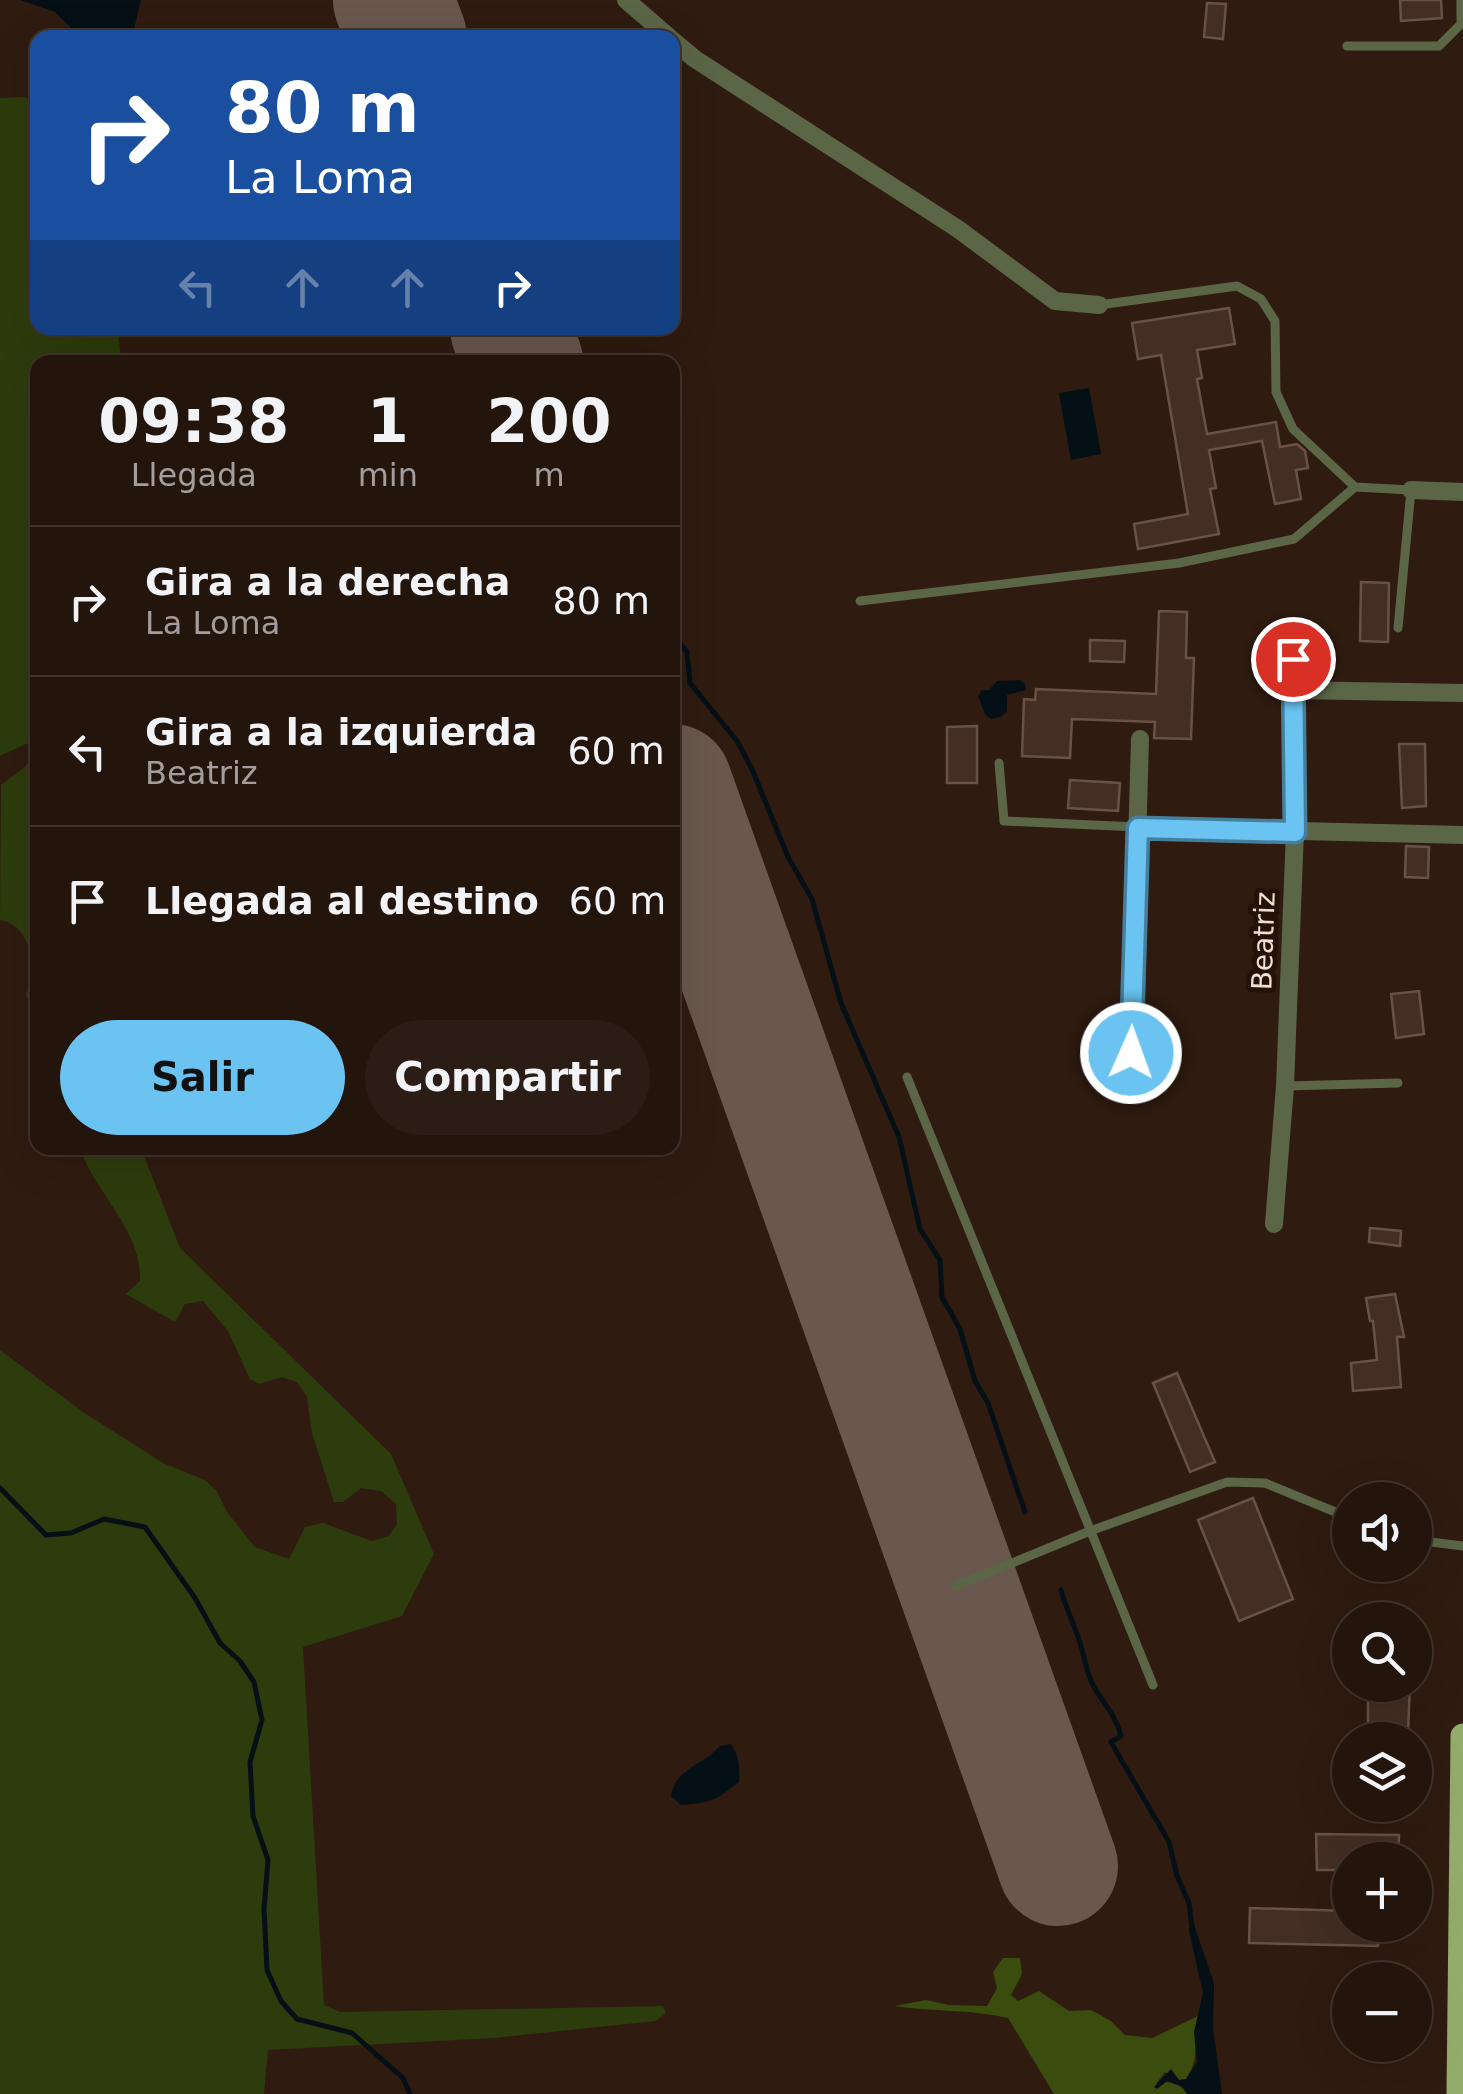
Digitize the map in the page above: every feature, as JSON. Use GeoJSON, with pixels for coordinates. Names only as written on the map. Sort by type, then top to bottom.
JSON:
{"type":"FeatureCollection","features":[{"type":"Feature","properties":{"kind":"main road"},"geometry":{"type":"LineString","coordinates":[[1459,2094],[1463,1736]]}},
{"type":"Feature","properties":{"kind":"street"},"geometry":{"type":"LineString","coordinates":[[626,0],[661,30]]}},
{"type":"Feature","properties":{"kind":"street"},"geometry":{"type":"LineString","coordinates":[[680,46],[958,229],[1055,300],[1098,305]]}},
{"type":"Feature","properties":{"kind":"street"},"geometry":{"type":"LineString","coordinates":[[1411,490],[1463,492]]}},
{"type":"Feature","properties":{"kind":"street","name":"Beatriz"},"geometry":{"type":"LineString","coordinates":[[1274,1224],[1285,1086],[1295,832],[1293,659]]}},
{"type":"Feature","properties":{"kind":"street"},"geometry":{"type":"LineString","coordinates":[[1296,690],[1463,693]]}},
{"type":"Feature","properties":{"kind":"street"},"geometry":{"type":"LineString","coordinates":[[1130,1090],[1140,739]]}},
{"type":"Feature","properties":{"kind":"street"},"geometry":{"type":"LineString","coordinates":[[1138,828],[1463,835]]}},
{"type":"Feature","properties":{"kind":"lane"},"geometry":{"type":"LineString","coordinates":[[1346,46],[1439,46],[1461,24],[1461,0]]}},
{"type":"Feature","properties":{"kind":"lane"},"geometry":{"type":"LineString","coordinates":[[1098,305],[1237,286],[1261,298],[1275,321],[1276,392],[1293,429],[1355,487],[1411,490],[1398,628]]}},
{"type":"Feature","properties":{"kind":"lane"},"geometry":{"type":"LineString","coordinates":[[860,601],[1179,563],[1294,539],[1355,487]]}},
{"type":"Feature","properties":{"kind":"lane"},"geometry":{"type":"LineString","coordinates":[[999,763],[1004,821],[1138,828]]}},
{"type":"Feature","properties":{"kind":"lane"},"geometry":{"type":"LineString","coordinates":[[907,1077],[1153,1685]]}},
{"type":"Feature","properties":{"kind":"lane"},"geometry":{"type":"LineString","coordinates":[[1285,1086],[1398,1084]]}},
{"type":"Feature","properties":{"kind":"lane"},"geometry":{"type":"LineString","coordinates":[[956,1586],[1090,1531],[1228,1482],[1266,1483],[1332,1510]]}},
{"type":"Feature","properties":{"kind":"lane"},"geometry":{"type":"LineString","coordinates":[[1432,1542],[1463,1546]]}},
{"type":"Feature","properties":{"kind":"green space"},"geometry":{"type":"Polygon","coordinates":[[[0,98],[30,100],[30,335],[119,335],[120,355],[30,355],[30,742],[0,756],[0,98]]]}},
{"type":"Feature","properties":{"kind":"green space"},"geometry":{"type":"Polygon","coordinates":[[[30,760],[30,956],[20,931],[0,920],[1,785],[30,760]]]}},
{"type":"Feature","properties":{"kind":"green space"},"geometry":{"type":"Polygon","coordinates":[[[83,1155],[144,1155],[180,1248],[391,1454],[434,1554],[402,1616],[303,1647],[324,2005],[340,2012],[663,2006],[666,2013],[656,2021],[494,2038],[268,2050],[264,2094],[0,2094],[0,1350],[83,1412],[163,1463],[205,1480],[255,1547],[289,1559],[305,1527],[323,1523],[372,1541],[389,1536],[397,1524],[396,1504],[381,1491],[361,1488],[343,1502],[334,1502],[312,1433],[307,1397],[297,1382],[282,1377],[259,1384],[250,1379],[228,1331],[203,1301],[185,1304],[175,1322],[126,1294],[140,1281],[134,1245],[83,1155]]]}},
{"type":"Feature","properties":{"kind":"green space"},"geometry":{"type":"Polygon","coordinates":[[[1003,1958],[1020,1958],[1022,1974],[1011,1995],[1018,2001],[1039,1991],[1069,2011],[1091,2010],[1125,2035],[1152,2038],[1198,2016],[1194,2062],[1186,2079],[1179,2080],[1165,2072],[1156,2084],[1173,2083],[1187,2094],[1054,2094],[1008,2018],[894,2006],[926,2000],[987,2006],[997,1988],[993,1972],[1003,1958]]]}},
{"type":"Feature","properties":{"kind":"shaded area"},"geometry":{"type":"Polygon","coordinates":[[[20,0],[141,0],[133,30],[73,30],[55,12],[20,0]]]}},
{"type":"Feature","properties":{"kind":"shaded area"},"geometry":{"type":"Polygon","coordinates":[[[1089,388],[1101,454],[1071,460],[1059,393],[1089,388]]]}},
{"type":"Feature","properties":{"kind":"shaded area"},"geometry":{"type":"Polygon","coordinates":[[[1019,680],[1026,690],[1007,695],[1007,711],[1001,717],[991,719],[985,714],[978,696],[982,690],[989,690],[997,681],[1019,680]]]}},
{"type":"Feature","properties":{"kind":"shaded area"},"geometry":{"type":"Polygon","coordinates":[[[731,1744],[738,1762],[739,1782],[706,1802],[681,1805],[671,1796],[684,1773],[720,1746],[731,1744]]]}},
{"type":"Feature","properties":{"kind":"shaded area"},"geometry":{"type":"Polygon","coordinates":[[[1191,1916],[1214,1983],[1213,2028],[1222,2094],[1187,2094],[1183,2087],[1167,2081],[1157,2089],[1154,2087],[1171,2069],[1179,2080],[1186,2079],[1197,2062],[1194,2032],[1203,1993],[1189,1931],[1191,1916]]]}},
{"type":"Feature","properties":{"kind":"building"},"geometry":{"type":"Polygon","coordinates":[[[1400,0],[1441,0],[1442,18],[1401,21],[1400,0]]]}},
{"type":"Feature","properties":{"kind":"building"},"geometry":{"type":"Polygon","coordinates":[[[1207,3],[1226,4],[1223,39],[1204,37],[1207,3]]]}},
{"type":"Feature","properties":{"kind":"building"},"geometry":{"type":"Polygon","coordinates":[[[1229,308],[1235,344],[1197,350],[1202,378],[1197,379],[1207,434],[1276,422],[1280,447],[1297,444],[1305,451],[1308,468],[1296,470],[1301,499],[1275,504],[1262,441],[1209,450],[1216,488],[1210,489],[1219,534],[1138,549],[1134,524],[1188,514],[1161,355],[1138,359],[1132,323],[1229,308]]]}},
{"type":"Feature","properties":{"kind":"building"},"geometry":{"type":"Polygon","coordinates":[[[1361,582],[1389,583],[1388,642],[1360,641],[1361,582]]]}},
{"type":"Feature","properties":{"kind":"building"},"geometry":{"type":"Polygon","coordinates":[[[1159,611],[1187,612],[1186,658],[1194,658],[1191,739],[1154,738],[1155,722],[1072,719],[1070,758],[1022,756],[1024,699],[1035,700],[1036,689],[1156,694],[1159,611]]]}},
{"type":"Feature","properties":{"kind":"building"},"geometry":{"type":"Polygon","coordinates":[[[1090,640],[1125,641],[1124,662],[1090,661],[1090,640]]]}},
{"type":"Feature","properties":{"kind":"building"},"geometry":{"type":"Polygon","coordinates":[[[977,726],[977,783],[947,783],[947,727],[977,726]]]}},
{"type":"Feature","properties":{"kind":"building"},"geometry":{"type":"Polygon","coordinates":[[[1399,744],[1425,744],[1426,806],[1402,808],[1399,744]]]}},
{"type":"Feature","properties":{"kind":"building"},"geometry":{"type":"Polygon","coordinates":[[[1070,780],[1120,783],[1118,811],[1068,808],[1070,780]]]}},
{"type":"Feature","properties":{"kind":"building"},"geometry":{"type":"Polygon","coordinates":[[[1406,846],[1429,847],[1428,878],[1405,877],[1406,846]]]}},
{"type":"Feature","properties":{"kind":"building"},"geometry":{"type":"Polygon","coordinates":[[[1419,991],[1424,1034],[1396,1038],[1391,994],[1419,991]]]}},
{"type":"Feature","properties":{"kind":"building"},"geometry":{"type":"Polygon","coordinates":[[[1370,1228],[1401,1231],[1400,1246],[1369,1242],[1370,1228]]]}},
{"type":"Feature","properties":{"kind":"building"},"geometry":{"type":"Polygon","coordinates":[[[1395,1294],[1404,1337],[1397,1337],[1401,1387],[1353,1391],[1351,1363],[1377,1360],[1366,1298],[1395,1294]]]}},
{"type":"Feature","properties":{"kind":"building"},"geometry":{"type":"Polygon","coordinates":[[[1177,1373],[1215,1462],[1190,1472],[1153,1383],[1177,1373]]]}},
{"type":"Feature","properties":{"kind":"building"},"geometry":{"type":"Polygon","coordinates":[[[1253,1498],[1293,1599],[1239,1621],[1198,1520],[1253,1498]]]}},
{"type":"Feature","properties":{"kind":"building"},"geometry":{"type":"Polygon","coordinates":[[[1368,1702],[1409,1702],[1408,1722],[1368,1722],[1368,1702]]]}},
{"type":"Feature","properties":{"kind":"building"},"geometry":{"type":"Polygon","coordinates":[[[1316,1834],[1399,1835],[1399,1842],[1332,1842],[1332,1870],[1317,1870],[1316,1834]]]}},
{"type":"Feature","properties":{"kind":"building"},"geometry":{"type":"Polygon","coordinates":[[[1250,1908],[1332,1910],[1332,1942],[1378,1942],[1378,1946],[1249,1943],[1250,1908]]]}},
{"type":"Feature","properties":{"kind":"waterway"},"geometry":{"type":"LineString","coordinates":[[680,644],[687,652],[690,683],[737,741],[788,857],[812,899],[841,1003],[899,1137],[920,1229],[940,1260],[942,1297],[960,1329],[975,1381],[988,1403],[1025,1512]]}},
{"type":"Feature","properties":{"kind":"waterway"},"geometry":{"type":"LineString","coordinates":[[0,1488],[46,1535],[71,1533],[104,1519],[145,1527],[195,1598],[220,1643],[240,1661],[254,1682],[262,1720],[250,1762],[253,1816],[268,1860],[264,1909],[267,1970],[281,2001],[297,2019],[352,2033],[403,2078],[410,2094]]}},
{"type":"Feature","properties":{"kind":"waterway"},"geometry":{"type":"LineString","coordinates":[[1061,1590],[1090,1678],[1119,1729],[1121,1736],[1111,1742],[1169,1842],[1189,1903],[1192,1927]]}},
{"type":"Feature","properties":{"kind":"runway"},"geometry":{"type":"LineString","coordinates":[[393,0],[404,30]]}},
{"type":"Feature","properties":{"kind":"runway"},"geometry":{"type":"LineString","coordinates":[[513,335],[520,355]]}},
{"type":"Feature","properties":{"kind":"runway"},"geometry":{"type":"LineString","coordinates":[[680,806],[1058,1866]]}},
{"type":"Feature","properties":{"kind":"route"},"geometry":{"type":"LineString","coordinates":[[1131,1053],[1138,828],[1295,832],[1293,659]]}}]}
